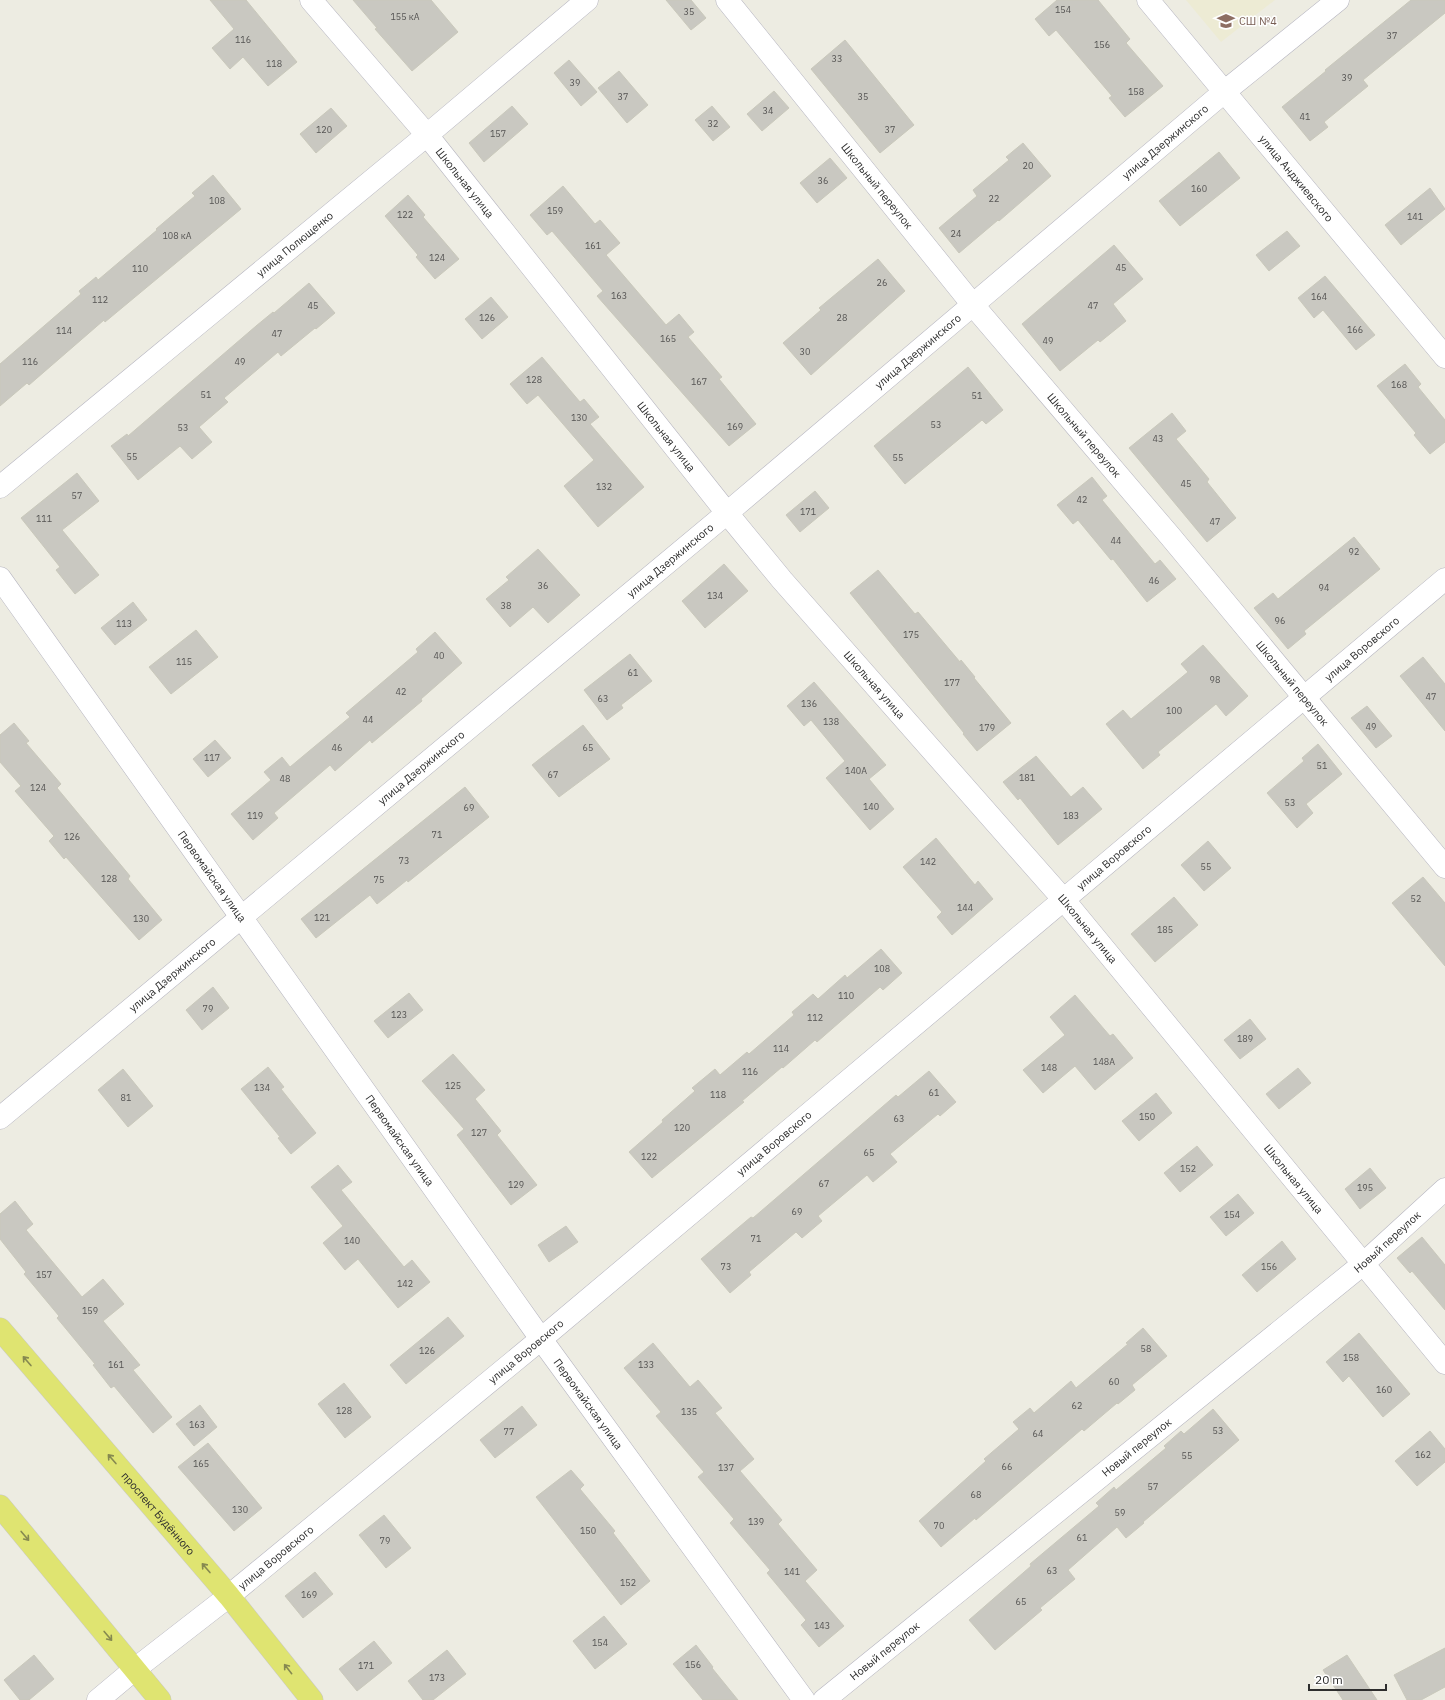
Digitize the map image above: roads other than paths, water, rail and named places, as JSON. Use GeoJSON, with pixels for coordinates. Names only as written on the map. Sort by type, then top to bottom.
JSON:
{"type":"FeatureCollection","features":[{"type":"Feature","properties":{"kind":"main road","name":"проспект Будённого"},"geometry":{"type":"LineString","coordinates":[[0,1329],[229,1596],[312,1700]]}},
{"type":"Feature","properties":{"kind":"main road"},"geometry":{"type":"LineString","coordinates":[[0,1506],[160,1700]]}},
{"type":"Feature","properties":{"kind":"street","name":"Школьная улица"},"geometry":{"type":"LineString","coordinates":[[311,0],[427,135],[727,513],[782,580],[1064,900],[1445,1363]]}},
{"type":"Feature","properties":{"kind":"street","name":"улица Полющенко"},"geometry":{"type":"LineString","coordinates":[[0,487],[427,135],[587,0]]}},
{"type":"Feature","properties":{"kind":"street","name":"Школьный переулок"},"geometry":{"type":"LineString","coordinates":[[727,0],[973,304],[1170,536],[1303,698],[1445,867]]}},
{"type":"Feature","properties":{"kind":"street","name":"улица Анджиевского"},"geometry":{"type":"LineString","coordinates":[[1148,0],[1445,357]]}},
{"type":"Feature","properties":{"kind":"street","name":"улица Дзержинского"},"geometry":{"type":"LineString","coordinates":[[0,1118],[727,513],[1224,92],[1338,0]]}},
{"type":"Feature","properties":{"kind":"street","name":"Первомайская улица"},"geometry":{"type":"LineString","coordinates":[[0,578],[541,1339],[804,1700]]}},
{"type":"Feature","properties":{"kind":"street","name":"улица Воровского"},"geometry":{"type":"LineString","coordinates":[[98,1700],[135,1669],[229,1596],[541,1339],[1445,579]]}},
{"type":"Feature","properties":{"kind":"street","name":"Новый переулок"},"geometry":{"type":"LineString","coordinates":[[824,1700],[1362,1264],[1445,1189]]}},
{"type":"Feature","properties":{"kind":"place","name":"СШ №4"},"geometry":{"type":"Point","coordinates":[1226,21]}}]}
